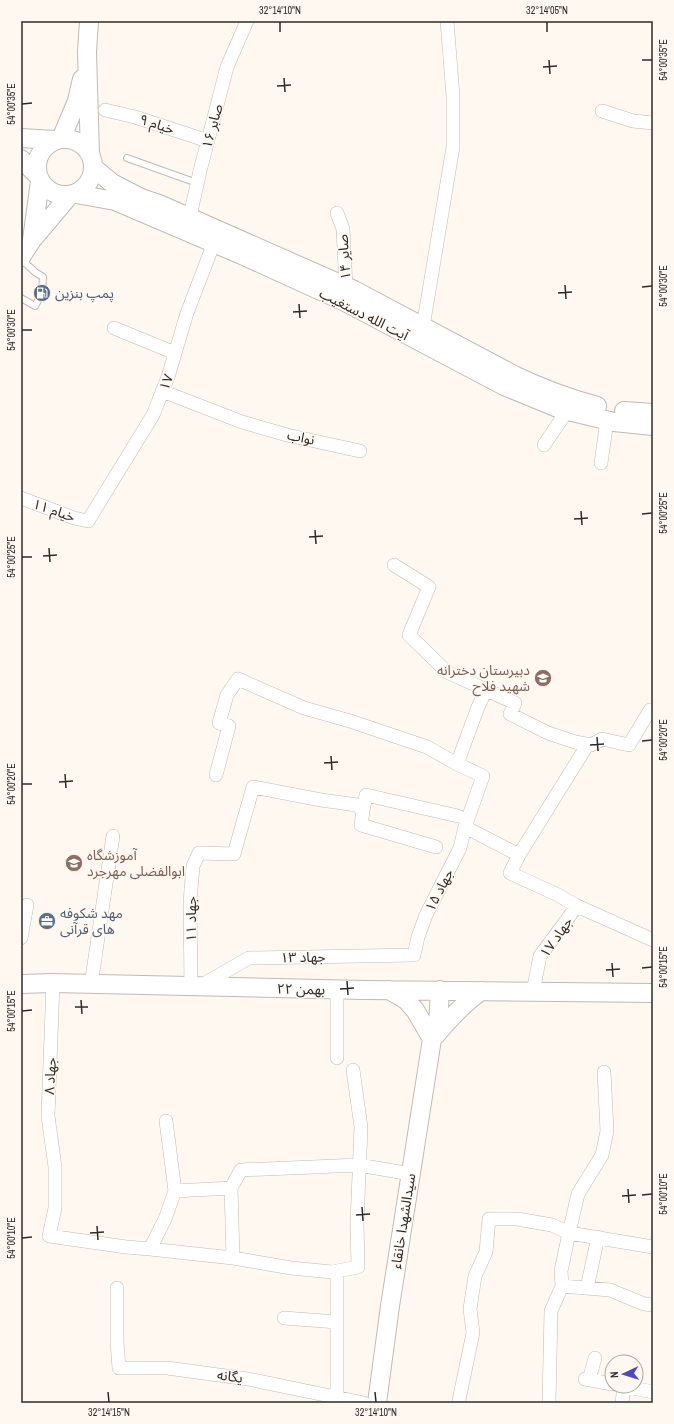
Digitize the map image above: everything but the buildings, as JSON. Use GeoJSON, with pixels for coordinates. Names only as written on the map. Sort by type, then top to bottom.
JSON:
{"type":"FeatureCollection","features":[{"type":"Feature","properties":{"kind":"main road"},"geometry":{"type":"LineString","coordinates":[[21,258],[32,240],[73,195],[89,183],[92,176],[87,52],[89,21]]}},
{"type":"Feature","properties":{"kind":"main road"},"geometry":{"type":"LineString","coordinates":[[32,240],[39,178],[36,167],[38,159],[41,151],[47,145],[58,140],[77,101],[87,52]]}},
{"type":"Feature","properties":{"kind":"main road"},"geometry":{"type":"LineString","coordinates":[[21,138],[58,140],[72,139],[83,145],[92,161]]}},
{"type":"Feature","properties":{"kind":"main road"},"geometry":{"type":"LineString","coordinates":[[21,159],[50,192],[56,194],[73,195]]}},
{"type":"Feature","properties":{"kind":"main road","name":"آیت الله دستغیب"},"geometry":{"type":"LineString","coordinates":[[92,161],[112,183],[188,225]]}},
{"type":"Feature","properties":{"kind":"main road","name":"آیت الله دستغیب"},"geometry":{"type":"LineString","coordinates":[[73,195],[115,200],[188,225],[217,237],[344,293],[420,334],[504,386],[560,409],[607,420],[653,426]]}},
{"type":"Feature","properties":{"kind":"main road","name":"آیت الله دستغیب"},"geometry":{"type":"LineString","coordinates":[[420,334],[538,386],[576,400],[607,409],[638,413],[653,413]]}},
{"type":"Feature","properties":{"kind":"main road","name":"۲۲ بهمن"},"geometry":{"type":"LineString","coordinates":[[21,984],[53,983],[90,985],[388,990],[653,993]]}},
{"type":"Feature","properties":{"kind":"main road"},"geometry":{"type":"LineString","coordinates":[[388,990],[406,1000],[415,1010],[432,1039]]}},
{"type":"Feature","properties":{"kind":"main road"},"geometry":{"type":"LineString","coordinates":[[432,1039],[429,1029],[436,990]]}},
{"type":"Feature","properties":{"kind":"main road"},"geometry":{"type":"LineString","coordinates":[[432,1039],[451,1016],[481,991]]}},
{"type":"Feature","properties":{"kind":"main road","name":"سیدالشهدا خانقاء"},"geometry":{"type":"LineString","coordinates":[[378,1403],[390,1306],[432,1039]]}},
{"type":"Feature","properties":{"kind":"street"},"geometry":{"type":"LineString","coordinates":[[420,334],[453,147],[453,96],[447,21]]}},
{"type":"Feature","properties":{"kind":"street","name":"صابر ۱۶"},"geometry":{"type":"LineString","coordinates":[[188,225],[197,183],[227,67],[243,22]]}},
{"type":"Feature","properties":{"kind":"street","name":"خیام ۹"},"geometry":{"type":"LineString","coordinates":[[105,110],[135,117],[208,141]]}},
{"type":"Feature","properties":{"kind":"street"},"geometry":{"type":"LineString","coordinates":[[602,111],[634,121],[653,123]]}},
{"type":"Feature","properties":{"kind":"street","name":"صایر ۱۴"},"geometry":{"type":"LineString","coordinates":[[337,213],[342,229],[344,293]]}},
{"type":"Feature","properties":{"kind":"street","name":"۱۷"},"geometry":{"type":"LineString","coordinates":[[88,521],[150,421],[162,391],[187,314],[217,237]]}},
{"type":"Feature","properties":{"kind":"street"},"geometry":{"type":"LineString","coordinates":[[114,328],[175,353]]}},
{"type":"Feature","properties":{"kind":"street","name":"نواب"},"geometry":{"type":"LineString","coordinates":[[162,391],[242,422],[287,435],[360,451]]}},
{"type":"Feature","properties":{"kind":"street"},"geometry":{"type":"LineString","coordinates":[[544,445],[568,411]]}},
{"type":"Feature","properties":{"kind":"street"},"geometry":{"type":"LineString","coordinates":[[601,462],[607,420]]}},
{"type":"Feature","properties":{"kind":"street","name":"خیام ۱۱"},"geometry":{"type":"LineString","coordinates":[[21,498],[74,518],[88,521]]}},
{"type":"Feature","properties":{"kind":"street"},"geometry":{"type":"LineString","coordinates":[[394,565],[429,587],[409,635],[447,672],[515,703],[510,714],[548,733],[575,742],[591,745],[602,739],[629,745],[650,710],[653,710]]}},
{"type":"Feature","properties":{"kind":"street"},"geometry":{"type":"LineString","coordinates":[[216,775],[229,726],[220,723],[228,695],[238,679],[304,708],[350,721],[427,747],[457,764],[478,707],[486,690]]}},
{"type":"Feature","properties":{"kind":"street"},"geometry":{"type":"LineString","coordinates":[[588,744],[518,855],[510,873],[558,895],[577,906],[653,940]]}},
{"type":"Feature","properties":{"kind":"street","name":"جهاد ۱۵"},"geometry":{"type":"LineString","coordinates":[[414,955],[418,937],[426,914],[460,848],[465,827],[483,776],[457,764]]}},
{"type":"Feature","properties":{"kind":"street","name":"جهاد ۱۱"},"geometry":{"type":"LineString","coordinates":[[196,986],[190,902],[193,866],[199,853],[234,854],[253,788],[357,805],[363,811]]}},
{"type":"Feature","properties":{"kind":"street"},"geometry":{"type":"LineString","coordinates":[[436,847],[360,825],[366,795],[458,816]]}},
{"type":"Feature","properties":{"kind":"street"},"geometry":{"type":"LineString","coordinates":[[465,827],[518,855]]}},
{"type":"Feature","properties":{"kind":"street"},"geometry":{"type":"LineString","coordinates":[[90,985],[113,836]]}},
{"type":"Feature","properties":{"kind":"street"},"geometry":{"type":"LineString","coordinates":[[21,938],[28,905]]}},
{"type":"Feature","properties":{"kind":"street","name":"جهاد ۱۷"},"geometry":{"type":"LineString","coordinates":[[533,992],[540,956],[577,906]]}},
{"type":"Feature","properties":{"kind":"street","name":"جهاد ۱۳"},"geometry":{"type":"LineString","coordinates":[[196,986],[249,958],[414,955]]}},
{"type":"Feature","properties":{"kind":"street","name":"جهاد ۸"},"geometry":{"type":"LineString","coordinates":[[53,983],[48,1116],[55,1167],[55,1208],[49,1236],[150,1249]]}},
{"type":"Feature","properties":{"kind":"street"},"geometry":{"type":"LineString","coordinates":[[337,1058],[338,989]]}},
{"type":"Feature","properties":{"kind":"street"},"geometry":{"type":"LineString","coordinates":[[166,1121],[175,1191],[165,1219],[150,1249],[233,1258],[291,1268],[332,1272],[358,1267],[357,1223],[361,1127],[353,1070]]}},
{"type":"Feature","properties":{"kind":"street"},"geometry":{"type":"LineString","coordinates":[[549,1403],[551,1311],[562,1286],[561,1271],[578,1194],[602,1154],[607,1131],[604,1072]]}},
{"type":"Feature","properties":{"kind":"street"},"geometry":{"type":"LineString","coordinates":[[233,1258],[231,1188],[240,1170],[359,1166],[411,1174]]}},
{"type":"Feature","properties":{"kind":"street"},"geometry":{"type":"LineString","coordinates":[[175,1191],[231,1188]]}},
{"type":"Feature","properties":{"kind":"street"},"geometry":{"type":"LineString","coordinates":[[459,1403],[473,1333],[470,1309],[475,1276],[486,1252],[489,1219],[517,1219],[552,1224],[569,1233],[653,1247]]}},
{"type":"Feature","properties":{"kind":"street"},"geometry":{"type":"LineString","coordinates":[[587,1288],[598,1237]]}},
{"type":"Feature","properties":{"kind":"street"},"geometry":{"type":"LineString","coordinates":[[329,1399],[337,1322],[337,1271]]}},
{"type":"Feature","properties":{"kind":"street"},"geometry":{"type":"LineString","coordinates":[[562,1286],[610,1290],[644,1304],[653,1306]]}},
{"type":"Feature","properties":{"kind":"street","name":"یگانه"},"geometry":{"type":"LineString","coordinates":[[117,1288],[117,1342],[119,1368],[167,1368],[248,1379],[329,1399],[364,1403]]}},
{"type":"Feature","properties":{"kind":"street"},"geometry":{"type":"LineString","coordinates":[[284,1318],[337,1322]]}},
{"type":"Feature","properties":{"kind":"street"},"geometry":{"type":"LineString","coordinates":[[595,1358],[587,1380],[604,1383]]}},
{"type":"Feature","properties":{"kind":"lane"},"geometry":{"type":"LineString","coordinates":[[127,158],[197,183]]}},
{"type":"Feature","properties":{"kind":"lane"},"geometry":{"type":"LineString","coordinates":[[21,258],[35,272],[43,277],[42,293],[35,306],[21,298]]}},
{"type":"Feature","properties":{"kind":"place","name":"پمپ بنزین"},"geometry":{"type":"Point","coordinates":[42,293]}},
{"type":"Feature","properties":{"kind":"place","name":"دبیرستان دخترانه شهید فلاح"},"geometry":{"type":"Point","coordinates":[543,678]}},
{"type":"Feature","properties":{"kind":"place","name":"آموزشگاه ابوالفضلی مهرجرد"},"geometry":{"type":"Point","coordinates":[74,863]}},
{"type":"Feature","properties":{"kind":"place","name":"مهد شکوفه های قرآنی"},"geometry":{"type":"Point","coordinates":[47,921]}}]}
